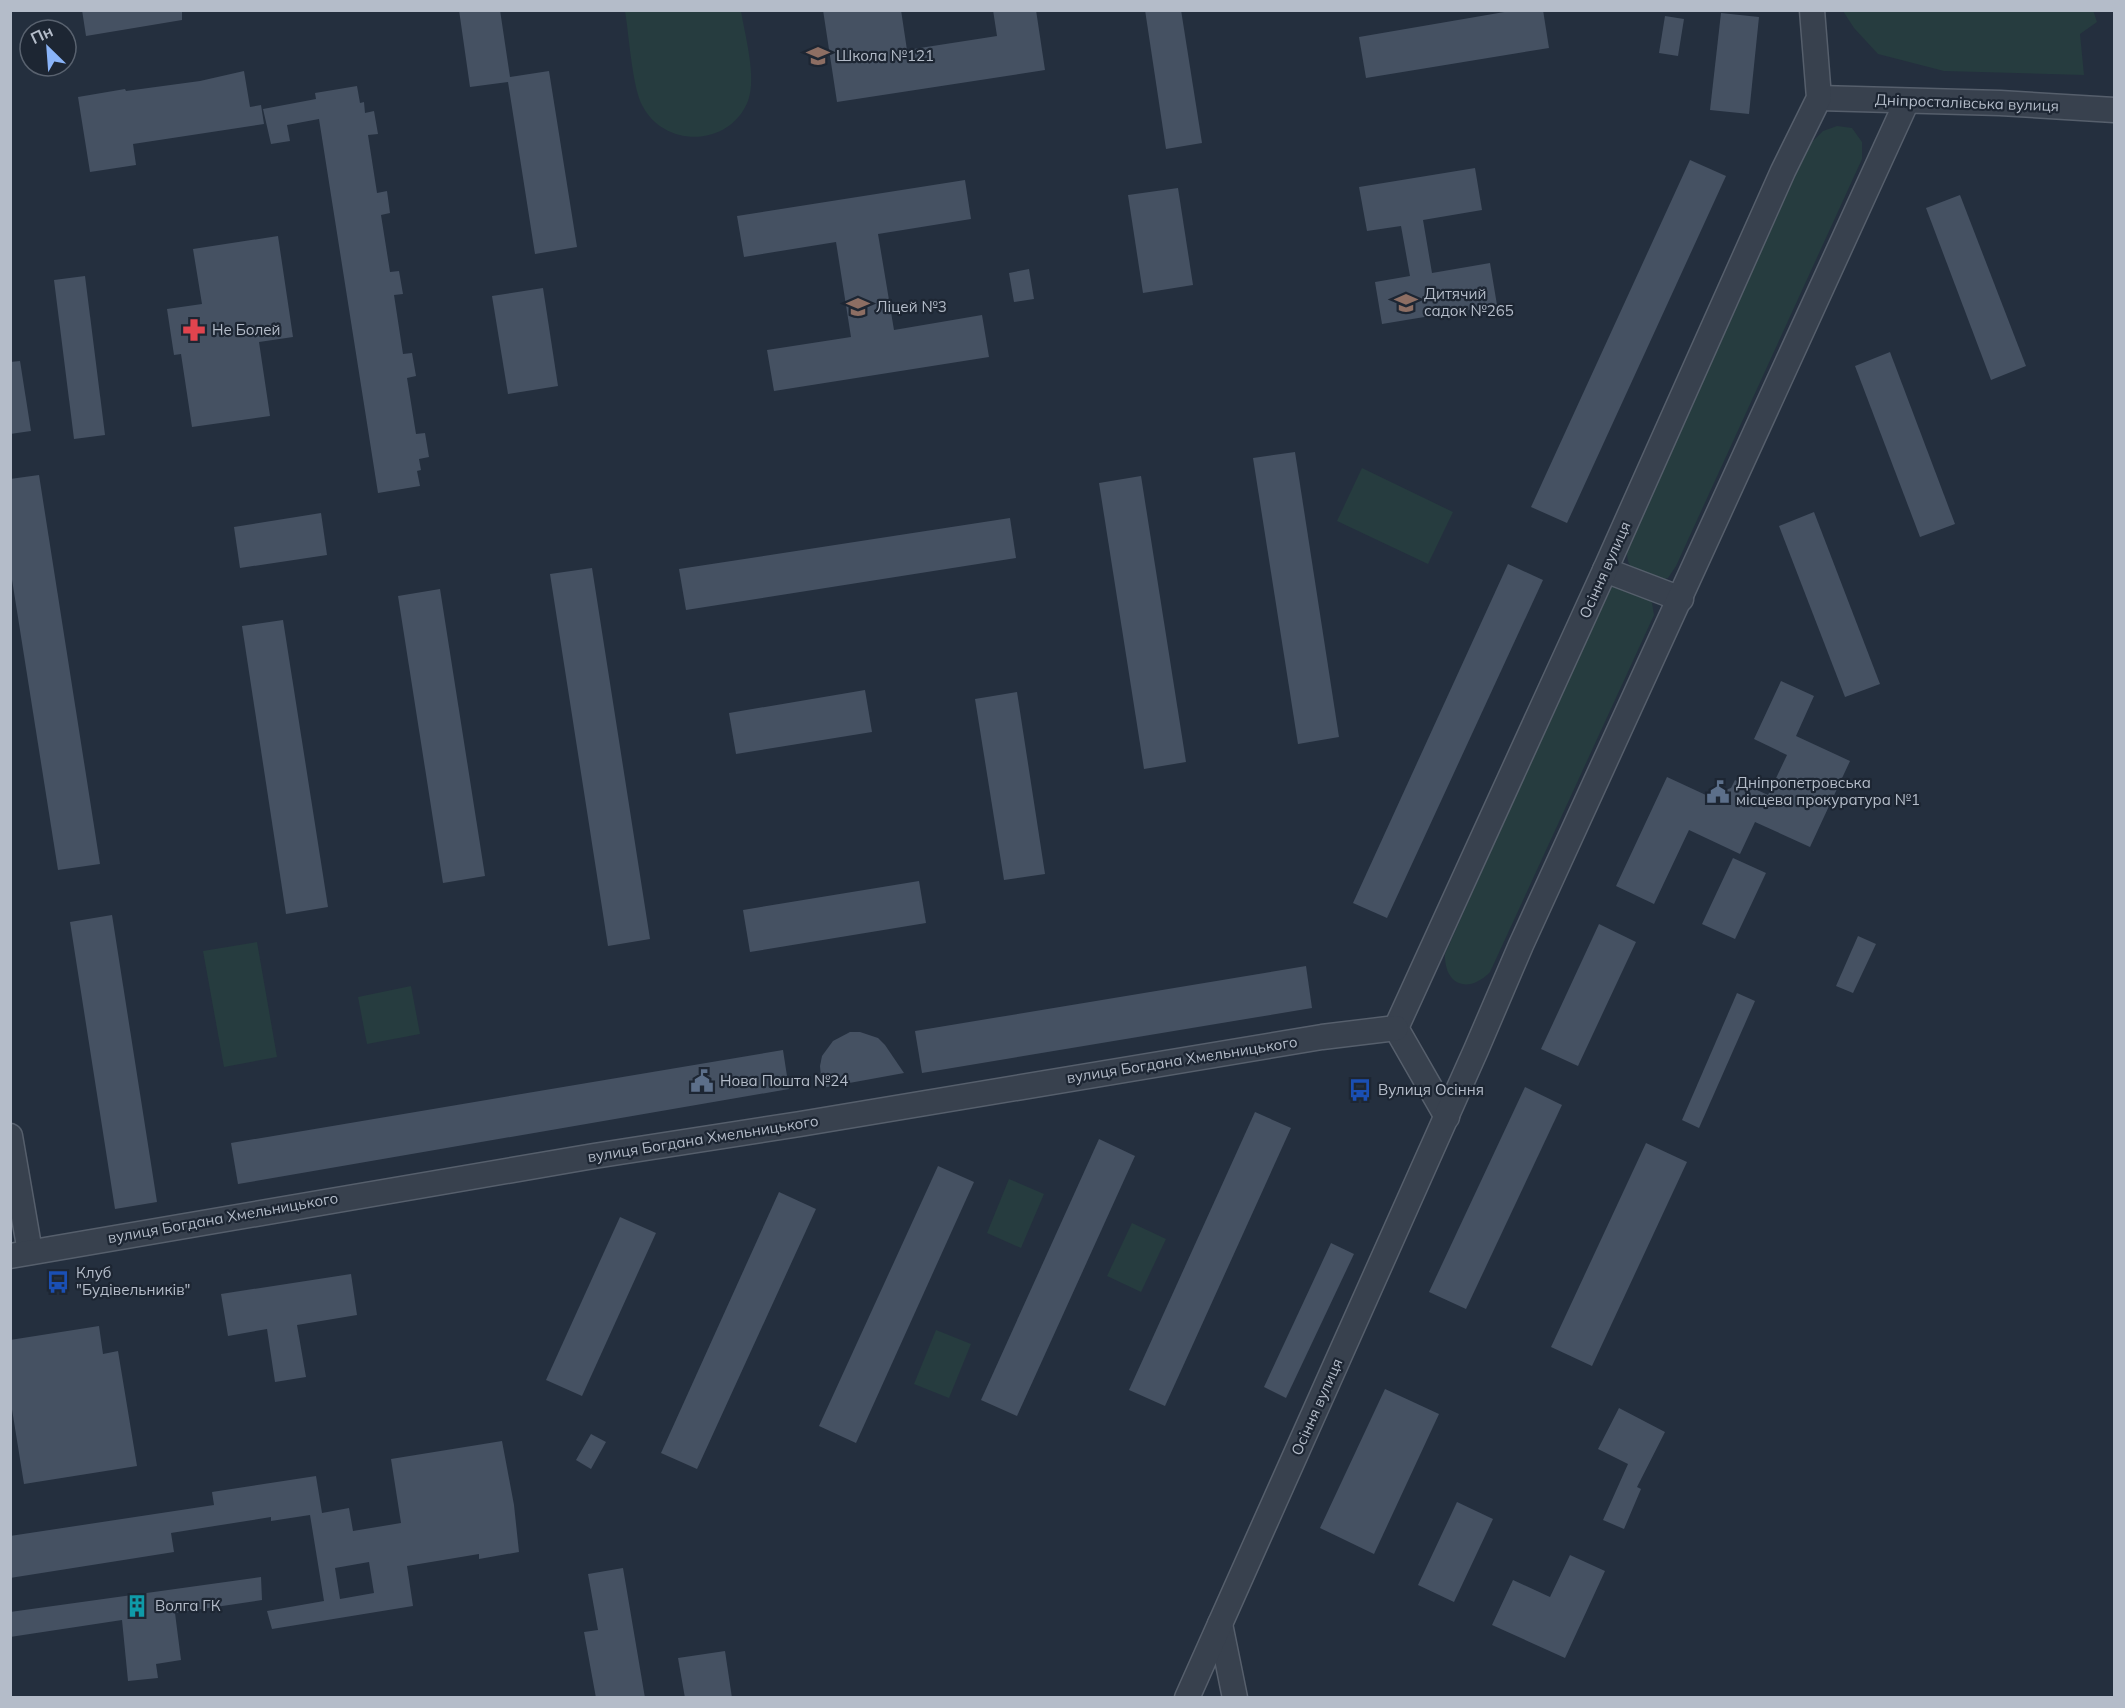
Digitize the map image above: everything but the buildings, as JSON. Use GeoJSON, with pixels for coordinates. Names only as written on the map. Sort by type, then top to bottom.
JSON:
{"type":"FeatureCollection","features":[{"type":"Feature","properties":{"kind":"street"},"geometry":{"type":"LineString","coordinates":[[1812,10],[1819,98]]}},
{"type":"Feature","properties":{"kind":"street","name":"Дніпросталівська вулиця"},"geometry":{"type":"LineString","coordinates":[[1819,98],[2012,104],[2115,110]]}},
{"type":"Feature","properties":{"kind":"street","name":"Осіння вулиця"},"geometry":{"type":"LineString","coordinates":[[1396,1028],[1605,570],[1783,171],[1819,98]]}},
{"type":"Feature","properties":{"kind":"street","name":"Осіння вулиця"},"geometry":{"type":"LineString","coordinates":[[1187,1698],[1447,1117],[1526,934],[1907,101]]}},
{"type":"Feature","properties":{"kind":"street"},"geometry":{"type":"LineString","coordinates":[[1605,570],[1681,599]]}},
{"type":"Feature","properties":{"kind":"street"},"geometry":{"type":"LineString","coordinates":[[1396,1028],[1447,1117]]}},
{"type":"Feature","properties":{"kind":"street","name":"вулиця Богдана Хмельницького"},"geometry":{"type":"LineString","coordinates":[[20,1254],[594,1156],[1322,1036],[1396,1028]]}},
{"type":"Feature","properties":{"kind":"street"},"geometry":{"type":"LineString","coordinates":[[10,1136],[20,1254]]}},
{"type":"Feature","properties":{"kind":"street"},"geometry":{"type":"LineString","coordinates":[[1220,1623],[1235,1698]]}},
{"type":"Feature","properties":{"kind":"green space"},"geometry":{"type":"Polygon","coordinates":[[[2093,10],[2097,22],[2080,34],[2084,75],[1944,71],[1878,54],[1854,28],[1843,11],[2093,10]]]}},
{"type":"Feature","properties":{"kind":"green space"},"geometry":{"type":"Polygon","coordinates":[[[625,11],[741,11],[751,80],[748,101],[739,116],[727,127],[712,134],[696,137],[680,135],[665,129],[652,119],[642,105],[636,85],[625,11]]]}},
{"type":"Feature","properties":{"kind":"green space"},"geometry":{"type":"Polygon","coordinates":[[[1837,126],[1852,128],[1862,142],[1862,159],[1676,566],[1668,578],[1655,582],[1631,567],[1627,550],[1809,145],[1823,131],[1837,126]]]}},
{"type":"Feature","properties":{"kind":"green space"},"geometry":{"type":"Polygon","coordinates":[[[1362,468],[1453,512],[1428,564],[1337,521],[1362,468]]]}},
{"type":"Feature","properties":{"kind":"green space"},"geometry":{"type":"Polygon","coordinates":[[[1614,586],[1646,594],[1652,603],[1654,615],[1490,972],[1474,983],[1459,983],[1453,980],[1449,973],[1445,954],[1608,590],[1614,586]]]}},
{"type":"Feature","properties":{"kind":"green space"},"geometry":{"type":"Polygon","coordinates":[[[257,942],[277,1057],[224,1067],[203,951],[257,942]]]}},
{"type":"Feature","properties":{"kind":"green space"},"geometry":{"type":"Polygon","coordinates":[[[411,986],[420,1034],[367,1044],[358,997],[411,986]]]}},
{"type":"Feature","properties":{"kind":"green space"},"geometry":{"type":"Polygon","coordinates":[[[1009,1179],[1044,1194],[1021,1248],[987,1233],[1009,1179]]]}},
{"type":"Feature","properties":{"kind":"green space"},"geometry":{"type":"Polygon","coordinates":[[[1132,1223],[1166,1239],[1141,1292],[1107,1276],[1132,1223]]]}},
{"type":"Feature","properties":{"kind":"green space"},"geometry":{"type":"Polygon","coordinates":[[[936,1330],[971,1344],[949,1398],[914,1384],[936,1330]]]}},
{"type":"Feature","properties":{"kind":"place","name":"Школа №121"},"geometry":{"type":"Point","coordinates":[818,56]}},
{"type":"Feature","properties":{"kind":"place","name":"Дитячий садок №265"},"geometry":{"type":"Point","coordinates":[1406,303]}},
{"type":"Feature","properties":{"kind":"place","name":"Ліцей №3"},"geometry":{"type":"Point","coordinates":[858,307]}},
{"type":"Feature","properties":{"kind":"place","name":"Не Болей"},"geometry":{"type":"Point","coordinates":[194,330]}},
{"type":"Feature","properties":{"kind":"place","name":"Дніпропетровська місцева прокуратура №1"},"geometry":{"type":"Point","coordinates":[1718,792]}},
{"type":"Feature","properties":{"kind":"place","name":"Нова Пошта №24"},"geometry":{"type":"Point","coordinates":[702,1081]}},
{"type":"Feature","properties":{"kind":"place","name":"Вулиця Осіння"},"geometry":{"type":"Point","coordinates":[1360,1090]}},
{"type":"Feature","properties":{"kind":"place","name":"Клуб \"Будівельників\""},"geometry":{"type":"Point","coordinates":[58,1282]}},
{"type":"Feature","properties":{"kind":"place","name":"Волга ГК"},"geometry":{"type":"Point","coordinates":[137,1606]}}]}
